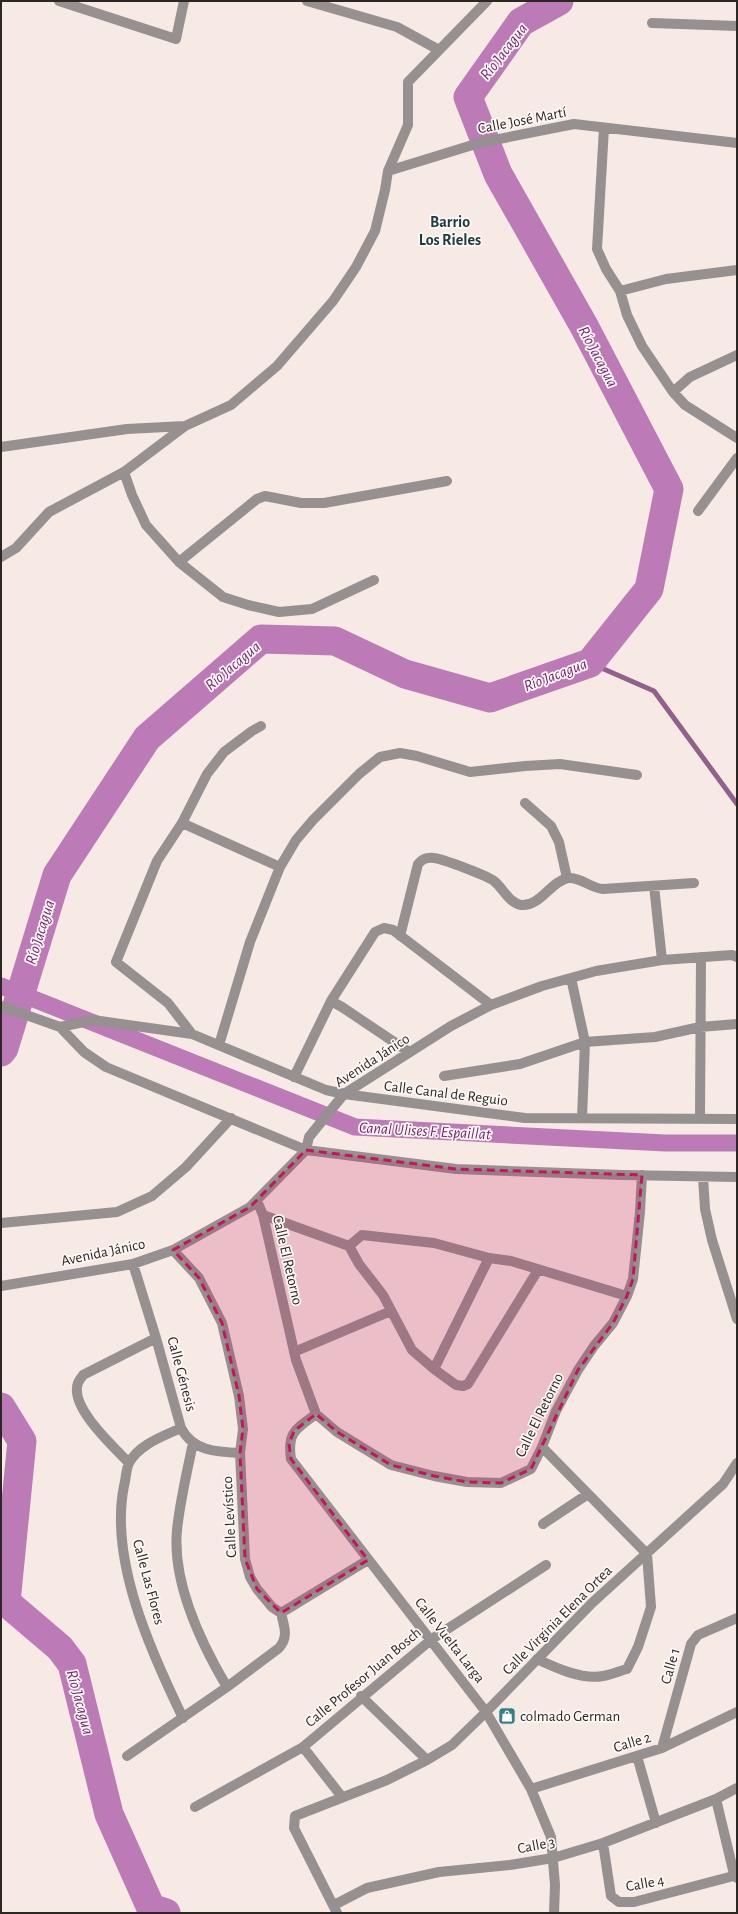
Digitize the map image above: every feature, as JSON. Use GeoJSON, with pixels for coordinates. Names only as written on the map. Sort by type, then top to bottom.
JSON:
{"type":"FeatureCollection","features":[{"type":"Feature","properties":{"kind":"street"},"geometry":{"type":"LineString","coordinates":[[59,1],[176,39],[184,1]]}},
{"type":"Feature","properties":{"kind":"street"},"geometry":{"type":"LineString","coordinates":[[307,1],[397,27],[439,50]]}},
{"type":"Feature","properties":{"kind":"street"},"geometry":{"type":"LineString","coordinates":[[1,557],[16,548],[49,512],[124,472],[185,426],[231,405],[277,366],[333,301],[356,267],[375,231],[386,190],[388,170],[408,125],[408,82],[487,1]]}},
{"type":"Feature","properties":{"kind":"street"},"geometry":{"type":"LineString","coordinates":[[652,23],[737,26]]}},
{"type":"Feature","properties":{"kind":"street","name":"Calle José Martí"},"geometry":{"type":"LineString","coordinates":[[388,170],[479,143],[574,124],[737,143]]}},
{"type":"Feature","properties":{"kind":"street"},"geometry":{"type":"LineString","coordinates":[[604,128],[597,249],[606,269],[620,291],[627,315],[642,346],[673,392],[685,405],[737,438]]}},
{"type":"Feature","properties":{"kind":"street"},"geometry":{"type":"LineString","coordinates":[[620,291],[666,279],[737,270]]}},
{"type":"Feature","properties":{"kind":"street"},"geometry":{"type":"LineString","coordinates":[[673,392],[690,377],[737,355]]}},
{"type":"Feature","properties":{"kind":"street"},"geometry":{"type":"LineString","coordinates":[[1,447],[127,429],[185,426]]}},
{"type":"Feature","properties":{"kind":"street"},"geometry":{"type":"LineString","coordinates":[[698,511],[737,458]]}},
{"type":"Feature","properties":{"kind":"street"},"geometry":{"type":"LineString","coordinates":[[124,472],[132,495],[146,525],[179,562],[223,597],[248,605],[279,612],[312,609],[374,580]]}},
{"type":"Feature","properties":{"kind":"street"},"geometry":{"type":"LineString","coordinates":[[179,562],[257,499],[265,496],[301,503],[324,503],[447,481]]}},
{"type":"Feature","properties":{"kind":"street"},"geometry":{"type":"LineString","coordinates":[[192,1034],[168,1003],[116,962],[157,861],[182,823],[207,774],[224,752],[252,730],[261,726]]}},
{"type":"Feature","properties":{"kind":"street"},"geometry":{"type":"LineString","coordinates":[[219,1045],[250,942],[280,867],[296,840],[313,820],[359,774],[380,757],[400,753],[417,756],[470,772],[560,764],[637,775]]}},
{"type":"Feature","properties":{"kind":"street"},"geometry":{"type":"LineString","coordinates":[[525,803],[550,826],[559,842],[567,878]]}},
{"type":"Feature","properties":{"kind":"street"},"geometry":{"type":"LineString","coordinates":[[182,823],[280,867]]}},
{"type":"Feature","properties":{"kind":"street"},"geometry":{"type":"LineString","coordinates":[[400,936],[418,864],[428,858],[440,859],[493,880],[512,900],[521,905],[532,903],[559,881],[567,878],[576,878],[594,888],[694,883]]}},
{"type":"Feature","properties":{"kind":"street"},"geometry":{"type":"LineString","coordinates":[[654,886],[662,960]]}},
{"type":"Feature","properties":{"kind":"street"},"geometry":{"type":"LineString","coordinates":[[294,1077],[331,1001],[375,932],[384,928],[393,930],[491,1005]]}},
{"type":"Feature","properties":{"kind":"street","name":"Avenida Jánico"},"geometry":{"type":"LineString","coordinates":[[1,1286],[133,1264],[173,1250],[250,1207],[306,1150],[309,1137],[340,1098],[451,1026],[491,1005],[542,986],[596,971],[662,960],[732,955],[737,957]]}},
{"type":"Feature","properties":{"kind":"street"},"geometry":{"type":"LineString","coordinates":[[700,1118],[701,957]]}},
{"type":"Feature","properties":{"kind":"street"},"geometry":{"type":"LineString","coordinates":[[571,978],[585,1042],[582,1118]]}},
{"type":"Feature","properties":{"kind":"street"},"geometry":{"type":"LineString","coordinates":[[331,1001],[409,1052]]}},
{"type":"Feature","properties":{"kind":"street"},"geometry":{"type":"LineString","coordinates":[[1,1006],[60,1027],[84,1052],[106,1067],[306,1150],[456,1169],[703,1177],[737,1176]]}},
{"type":"Feature","properties":{"kind":"street","name":"Calle Canal de Reguio"},"geometry":{"type":"LineString","coordinates":[[60,1027],[93,1020],[192,1034],[326,1090],[340,1098],[526,1118],[737,1118]]}},
{"type":"Feature","properties":{"kind":"street"},"geometry":{"type":"LineString","coordinates":[[444,1076],[520,1064],[585,1042],[655,1037],[700,1027],[737,1024]]}},
{"type":"Feature","properties":{"kind":"street"},"geometry":{"type":"LineString","coordinates":[[1,1223],[117,1212],[152,1196],[186,1167],[231,1118]]}},
{"type":"Feature","properties":{"kind":"street","name":"Calle El Retorno"},"geometry":{"type":"LineString","coordinates":[[257,1201],[263,1214],[294,1352],[316,1414],[337,1432],[391,1465],[434,1476],[467,1482],[501,1483],[530,1469],[542,1447],[556,1411],[578,1370],[594,1346],[613,1322],[626,1296],[633,1279],[642,1175]]}},
{"type":"Feature","properties":{"kind":"street"},"geometry":{"type":"LineString","coordinates":[[703,1177],[705,1209],[712,1240],[737,1319]]}},
{"type":"Feature","properties":{"kind":"street"},"geometry":{"type":"LineString","coordinates":[[263,1214],[349,1246],[360,1264],[383,1295],[412,1350],[456,1385],[463,1386],[468,1384],[538,1270]]}},
{"type":"Feature","properties":{"kind":"street"},"geometry":{"type":"LineString","coordinates":[[349,1246],[362,1235],[434,1244],[511,1262],[626,1296]]}},
{"type":"Feature","properties":{"kind":"street","name":"Calle Levístico"},"geometry":{"type":"LineString","coordinates":[[173,1250],[199,1278],[222,1322],[239,1396],[243,1429],[240,1453],[245,1559],[250,1577],[257,1589],[272,1607],[281,1613]]}},
{"type":"Feature","properties":{"kind":"street"},"geometry":{"type":"LineString","coordinates":[[434,1369],[489,1258]]}},
{"type":"Feature","properties":{"kind":"street","name":"Calle Génesis"},"geometry":{"type":"LineString","coordinates":[[133,1264],[156,1338],[181,1428],[186,1438],[193,1443]]}},
{"type":"Feature","properties":{"kind":"street"},"geometry":{"type":"LineString","coordinates":[[294,1352],[391,1311]]}},
{"type":"Feature","properties":{"kind":"street"},"geometry":{"type":"LineString","coordinates":[[129,1463],[96,1428],[84,1412],[78,1394],[78,1383],[83,1375],[156,1338]]}},
{"type":"Feature","properties":{"kind":"street","name":"Calle Vuelta Larga"},"geometry":{"type":"LineString","coordinates":[[316,1414],[294,1431],[289,1444],[291,1459],[368,1560],[432,1639],[486,1712],[531,1789],[551,1837],[555,1885],[554,1913]]}},
{"type":"Feature","properties":{"kind":"street","name":"Calle Las Flores"},"geometry":{"type":"LineString","coordinates":[[181,1428],[142,1448],[129,1463],[121,1503],[121,1542],[137,1608],[159,1668],[183,1718]]}},
{"type":"Feature","properties":{"kind":"street"},"geometry":{"type":"LineString","coordinates":[[228,1687],[200,1636],[185,1594],[178,1562],[177,1531],[193,1443],[224,1452],[240,1453]]}},
{"type":"Feature","properties":{"kind":"street"},"geometry":{"type":"LineString","coordinates":[[537,1659],[562,1671],[583,1675],[602,1676],[627,1669],[638,1647],[651,1607],[647,1554],[542,1447]]}},
{"type":"Feature","properties":{"kind":"street","name":"Calle Virginia Elena Ortea"},"geometry":{"type":"LineString","coordinates":[[336,1909],[294,1828],[295,1816],[387,1780],[427,1760],[452,1745],[592,1603],[723,1484],[737,1463]]}},
{"type":"Feature","properties":{"kind":"street"},"geometry":{"type":"LineString","coordinates":[[544,1524],[588,1494]]}},
{"type":"Feature","properties":{"kind":"street"},"geometry":{"type":"LineString","coordinates":[[127,1756],[228,1687],[282,1644],[285,1634],[281,1613],[368,1560]]}},
{"type":"Feature","properties":{"kind":"street","name":"Calle Profesor Juan Bosch"},"geometry":{"type":"LineString","coordinates":[[195,1807],[303,1747],[361,1696],[432,1639],[546,1565]]}},
{"type":"Feature","properties":{"kind":"street","name":"Calle 1"},"geometry":{"type":"LineString","coordinates":[[662,1748],[691,1644],[698,1635],[737,1618]]}},
{"type":"Feature","properties":{"kind":"street"},"geometry":{"type":"LineString","coordinates":[[361,1696],[427,1760]]}},
{"type":"Feature","properties":{"kind":"street","name":"Calle 2"},"geometry":{"type":"LineString","coordinates":[[531,1789],[662,1748],[737,1712]]}},
{"type":"Feature","properties":{"kind":"street"},"geometry":{"type":"LineString","coordinates":[[303,1747],[342,1797]]}},
{"type":"Feature","properties":{"kind":"street"},"geometry":{"type":"LineString","coordinates":[[637,1756],[656,1823]]}},
{"type":"Feature","properties":{"kind":"street","name":"Calle 3"},"geometry":{"type":"LineString","coordinates":[[336,1909],[367,1888],[439,1872],[510,1865],[553,1858],[603,1843],[716,1799],[737,1788]]}},
{"type":"Feature","properties":{"kind":"street"},"geometry":{"type":"LineString","coordinates":[[716,1799],[737,1876]]}},
{"type":"Feature","properties":{"kind":"street","name":"Calle 4"},"geometry":{"type":"LineString","coordinates":[[603,1843],[611,1896],[619,1902],[634,1902],[648,1899],[737,1876]]}},
{"type":"Feature","properties":{"kind":"highlighted area"},"geometry":{"type":"Polygon","coordinates":[[[306,1150],[456,1169],[642,1175],[633,1279],[627,1296],[613,1323],[578,1370],[531,1469],[501,1483],[467,1482],[434,1476],[391,1465],[337,1432],[316,1414],[294,1431],[289,1444],[291,1459],[368,1560],[281,1613],[257,1589],[245,1559],[240,1453],[243,1429],[239,1396],[222,1323],[199,1278],[173,1250],[250,1207],[306,1150]]]}},
{"type":"Feature","properties":{"kind":"waterway","name":"Río Jacagua"},"geometry":{"type":"LineString","coordinates":[[1,1052],[4,1048],[57,875],[147,738],[261,639],[335,641],[405,674],[490,698],[590,663],[649,589],[669,489],[584,326],[498,174],[468,97],[521,22],[559,1]]}},
{"type":"Feature","properties":{"kind":"waterway"},"geometry":{"type":"LineString","coordinates":[[590,663],[654,691],[737,804]]}},
{"type":"Feature","properties":{"kind":"waterway","name":"Canal Ulises F. Espaillat"},"geometry":{"type":"LineString","coordinates":[[1,986],[355,1127],[665,1143],[737,1143]]}},
{"type":"Feature","properties":{"kind":"waterway","name":"Río Jacagua"},"geometry":{"type":"LineString","coordinates":[[1,1407],[22,1441],[6,1602],[60,1648],[72,1664],[109,1814],[151,1908],[166,1913]]}},
{"type":"Feature","properties":{"kind":"place","name":"colmado German"},"geometry":{"type":"Point","coordinates":[507,1716]}},
{"type":"Feature","properties":{"kind":"district","name":"Barrio Los Rieles"},"geometry":{"type":"Point","coordinates":[450,230]}}]}
